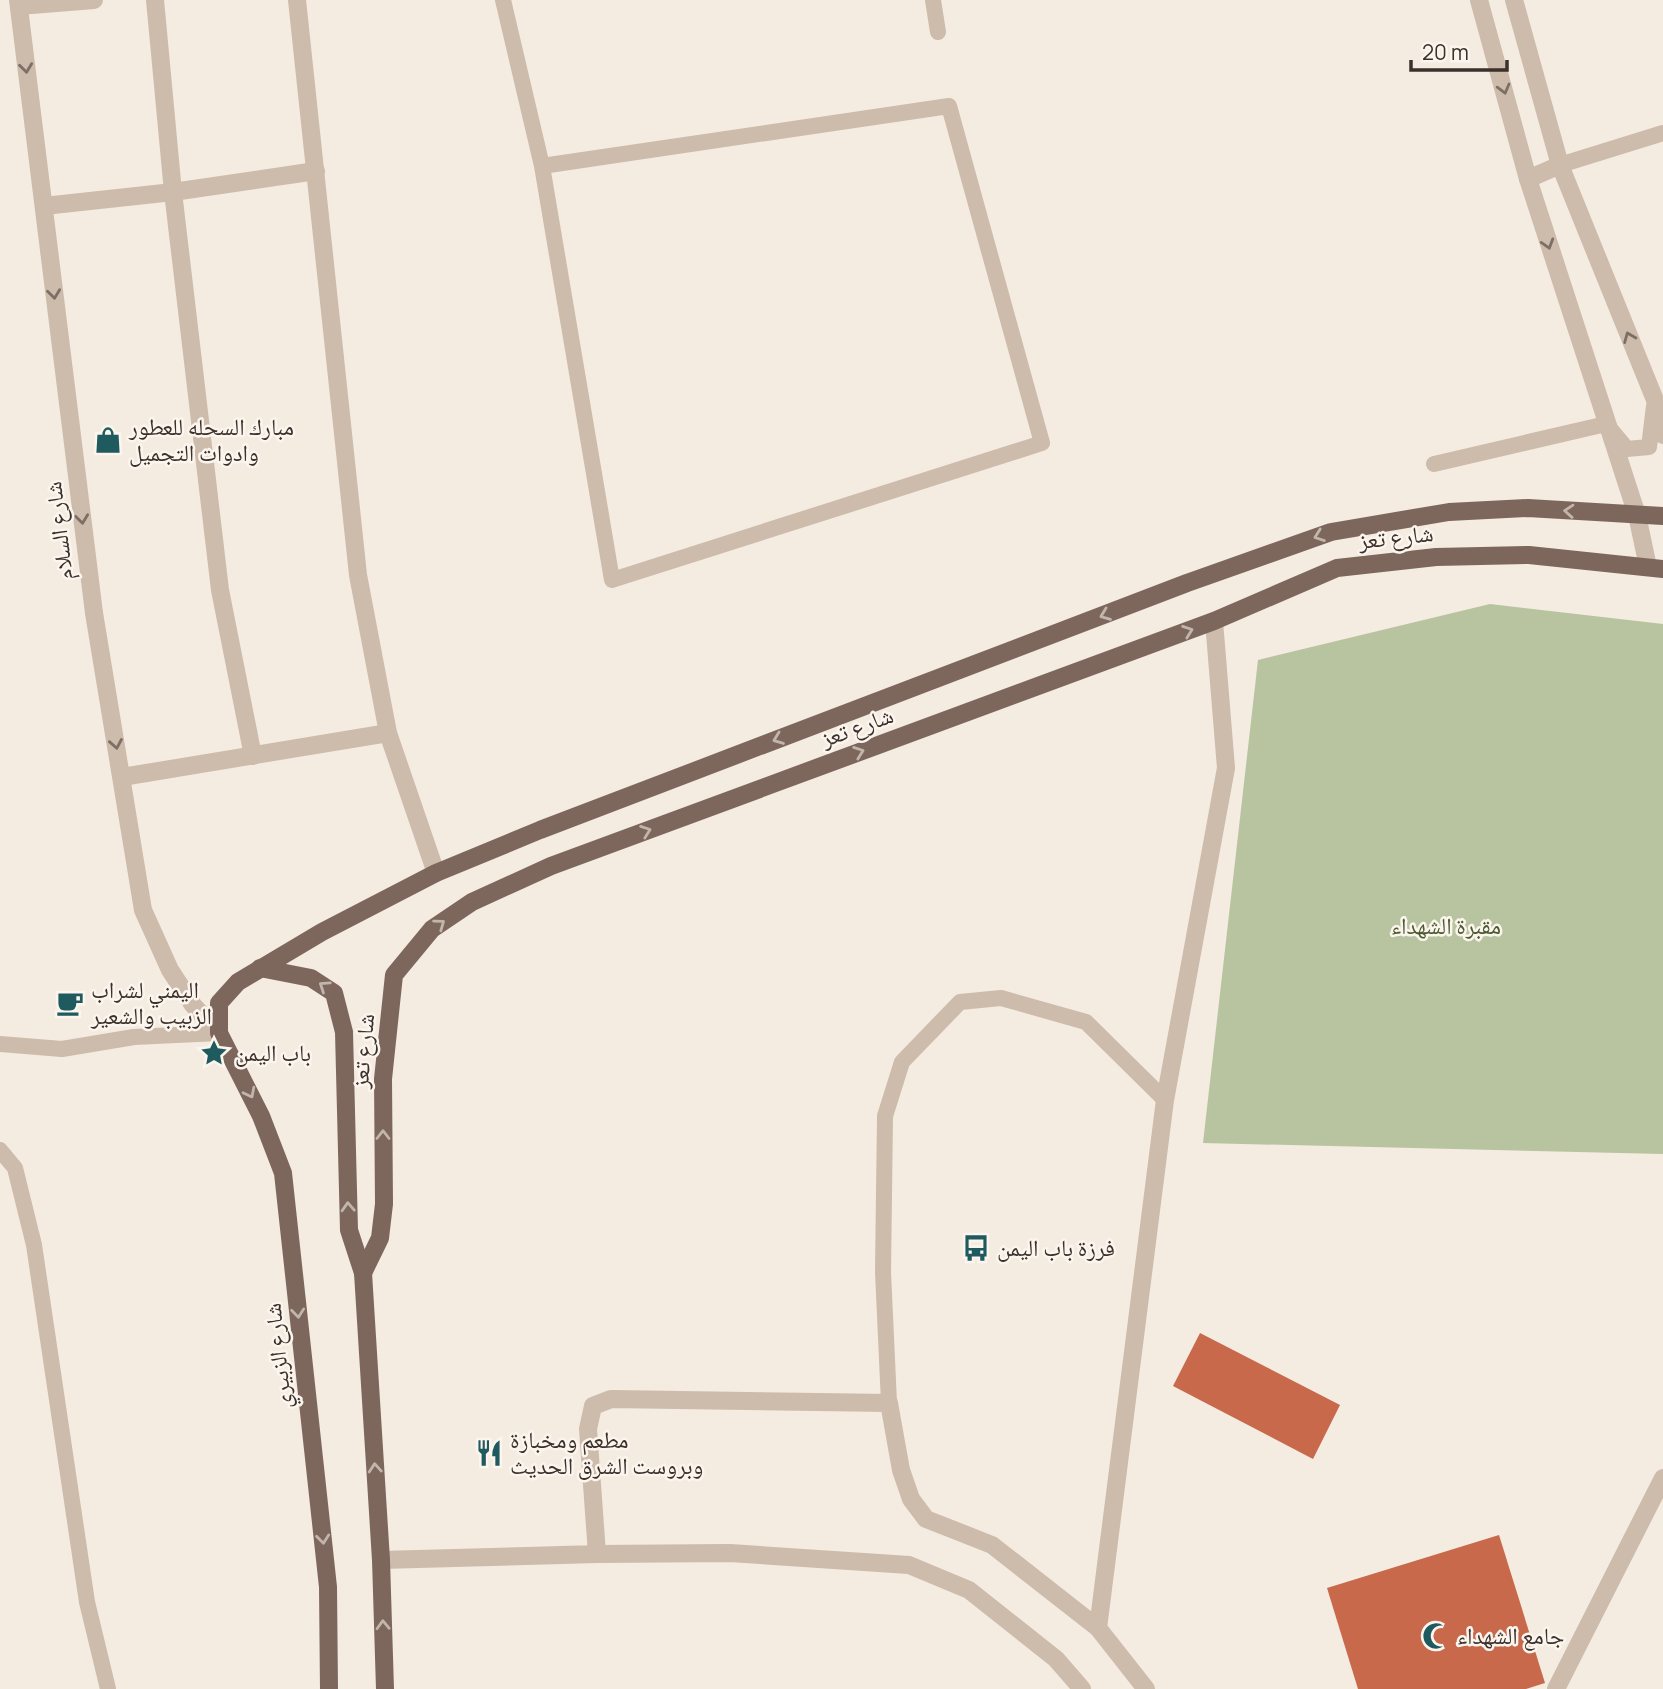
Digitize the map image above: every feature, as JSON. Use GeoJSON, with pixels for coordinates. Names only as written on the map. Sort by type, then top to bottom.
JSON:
{"type":"FeatureCollection","features":[{"type":"Feature","properties":{"kind":"main road","name":"شارع تعز"},"geometry":{"type":"LineString","coordinates":[[219,1033],[219,1003],[238,982],[322,932],[436,873],[540,830],[1135,603],[1331,532],[1448,512],[1528,508],[1663,516]]}},
{"type":"Feature","properties":{"kind":"main road","name":"شارع تعز"},"geometry":{"type":"LineString","coordinates":[[363,1273],[380,1238],[384,1205],[383,1079],[394,975],[432,929],[472,902],[551,866],[1214,621],[1337,568],[1436,557],[1529,555],[1656,568]]}},
{"type":"Feature","properties":{"kind":"main road"},"geometry":{"type":"LineString","coordinates":[[260,968],[311,978],[334,993],[344,1032],[349,1230],[363,1273],[381,1560],[385,1689]]}},
{"type":"Feature","properties":{"kind":"main road","name":"شارع الزبيري"},"geometry":{"type":"LineString","coordinates":[[219,1033],[261,1116],[283,1173],[328,1587],[329,1689]]}},
{"type":"Feature","properties":{"kind":"street"},"geometry":{"type":"LineString","coordinates":[[18,3],[94,0]]}},
{"type":"Feature","properties":{"kind":"street"},"geometry":{"type":"LineString","coordinates":[[155,0],[173,192],[220,590],[253,756]]}},
{"type":"Feature","properties":{"kind":"street"},"geometry":{"type":"LineString","coordinates":[[297,0],[358,575],[388,733],[436,873]]}},
{"type":"Feature","properties":{"kind":"street"},"geometry":{"type":"LineString","coordinates":[[1479,0],[1528,179],[1606,424],[1656,568]]}},
{"type":"Feature","properties":{"kind":"street"},"geometry":{"type":"LineString","coordinates":[[1514,0],[1560,165],[1659,405],[1663,435]]}},
{"type":"Feature","properties":{"kind":"street","name":"شارع السلام"},"geometry":{"type":"LineString","coordinates":[[18,3],[94,613],[143,910],[170,970],[193,1005],[219,1033]]}},
{"type":"Feature","properties":{"kind":"street"},"geometry":{"type":"LineString","coordinates":[[1528,179],[1560,165]]}},
{"type":"Feature","properties":{"kind":"street"},"geometry":{"type":"LineString","coordinates":[[44,205],[173,192],[316,171]]}},
{"type":"Feature","properties":{"kind":"street"},"geometry":{"type":"LineString","coordinates":[[1098,1628],[1165,1100],[1226,768],[1214,621]]}},
{"type":"Feature","properties":{"kind":"street"},"geometry":{"type":"LineString","coordinates":[[122,777],[388,733]]}},
{"type":"Feature","properties":{"kind":"street"},"geometry":{"type":"LineString","coordinates":[[597,1554],[588,1429],[593,1406],[611,1399],[889,1403],[901,1470],[911,1499],[926,1519],[992,1545],[1098,1628],[1146,1689]]}},
{"type":"Feature","properties":{"kind":"street"},"geometry":{"type":"LineString","coordinates":[[1556,1689],[1663,1478]]}},
{"type":"Feature","properties":{"kind":"street"},"geometry":{"type":"LineString","coordinates":[[381,1560],[730,1553],[909,1565],[969,1590],[1056,1659],[1082,1689]]}},
{"type":"Feature","properties":{"kind":"lane"},"geometry":{"type":"LineString","coordinates":[[503,0],[542,166],[612,580],[1042,443],[949,106],[542,166]]}},
{"type":"Feature","properties":{"kind":"lane"},"geometry":{"type":"LineString","coordinates":[[933,0],[938,32]]}},
{"type":"Feature","properties":{"kind":"lane"},"geometry":{"type":"LineString","coordinates":[[1560,165],[1663,133]]}},
{"type":"Feature","properties":{"kind":"lane"},"geometry":{"type":"LineString","coordinates":[[1434,464],[1606,424],[1627,449],[1649,447],[1659,405]]}},
{"type":"Feature","properties":{"kind":"lane"},"geometry":{"type":"LineString","coordinates":[[889,1403],[883,1272],[885,1116],[902,1062],[960,1002],[1001,998],[1086,1023],[1165,1100]]}},
{"type":"Feature","properties":{"kind":"lane"},"geometry":{"type":"LineString","coordinates":[[0,1044],[62,1049],[134,1037],[219,1033]]}},
{"type":"Feature","properties":{"kind":"lane"},"geometry":{"type":"LineString","coordinates":[[0,1150],[15,1168],[34,1245],[87,1602],[108,1689]]}},
{"type":"Feature","properties":{"kind":"green space","name":"مقبرة الشهداء"},"geometry":{"type":"Polygon","coordinates":[[[1490,604],[1663,624],[1663,1154],[1203,1143],[1258,660],[1490,604]]]}},
{"type":"Feature","properties":{"kind":"building"},"geometry":{"type":"Polygon","coordinates":[[[1200,1333],[1340,1405],[1313,1459],[1173,1386],[1200,1333]]]}},
{"type":"Feature","properties":{"kind":"building","name":"جامع الشهداء"},"geometry":{"type":"Polygon","coordinates":[[[1499,1535],[1545,1683],[1526,1689],[1358,1689],[1327,1588],[1499,1535]]]}},
{"type":"Feature","properties":{"kind":"place","name":"مبارك السحله للعطور وادوات التجميل"},"geometry":{"type":"Point","coordinates":[108,440]}},
{"type":"Feature","properties":{"kind":"place","name":"اليمني لشراب الزبيب والشعير"},"geometry":{"type":"Point","coordinates":[70,1003]}},
{"type":"Feature","properties":{"kind":"place","name":"باب اليمن"},"geometry":{"type":"Point","coordinates":[214,1053]}},
{"type":"Feature","properties":{"kind":"place","name":"فرزة باب اليمن"},"geometry":{"type":"Point","coordinates":[976,1248]}},
{"type":"Feature","properties":{"kind":"place","name":"مطعم ومخبازة وبروست الشرق الحديث"},"geometry":{"type":"Point","coordinates":[489,1453]}},
{"type":"Feature","properties":{"kind":"place","name":"جامع الشهداء"},"geometry":{"type":"Point","coordinates":[1436,1636]}}]}
